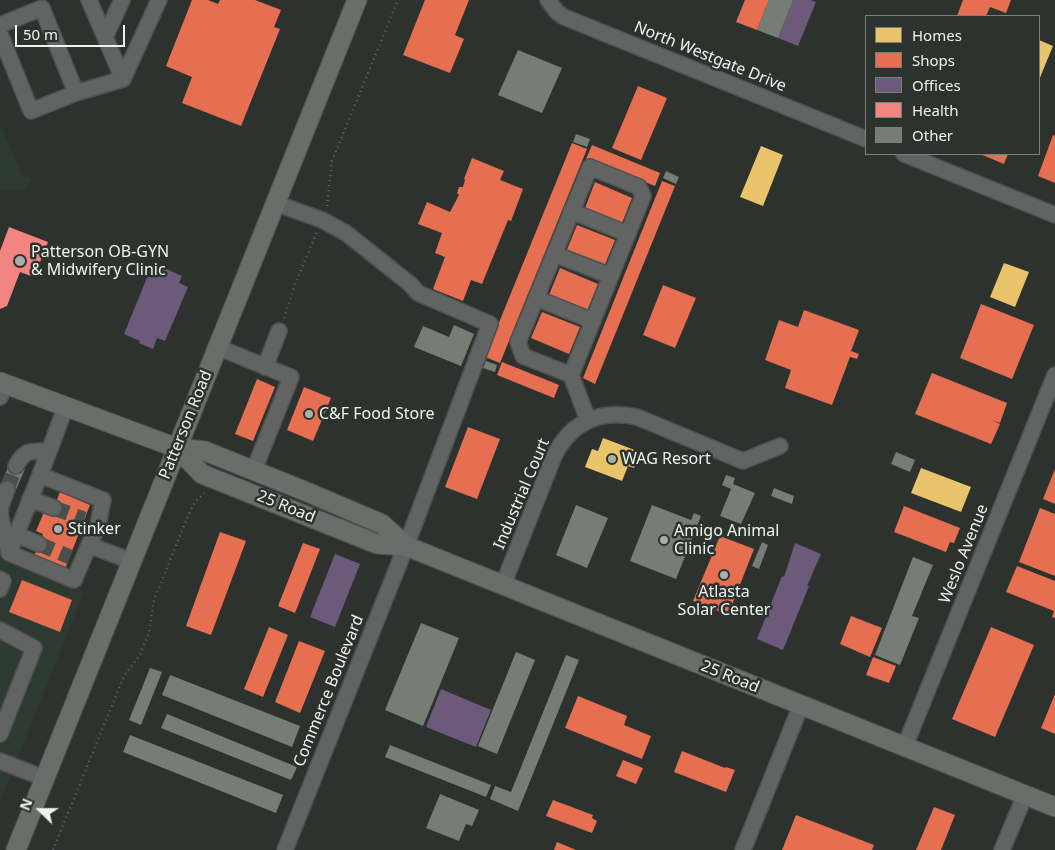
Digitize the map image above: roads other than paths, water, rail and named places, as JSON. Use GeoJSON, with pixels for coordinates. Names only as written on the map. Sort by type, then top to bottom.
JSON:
{"type":"FeatureCollection","features":[{"type":"Feature","properties":{"kind":"main road","name":"Patterson Road"},"geometry":{"type":"LineString","coordinates":[[16,850],[357,0]]}},
{"type":"Feature","properties":{"kind":"main road","name":"25 Road"},"geometry":{"type":"LineString","coordinates":[[2,388],[66,406],[176,448],[205,451],[254,470],[382,524],[406,546]]}},
{"type":"Feature","properties":{"kind":"main road","name":"25 Road"},"geometry":{"type":"LineString","coordinates":[[176,448],[202,474],[377,544],[406,546],[1055,807]]}},
{"type":"Feature","properties":{"kind":"street"},"geometry":{"type":"LineString","coordinates":[[89,0],[123,79]]}},
{"type":"Feature","properties":{"kind":"street"},"geometry":{"type":"LineString","coordinates":[[105,38],[122,0]]}},
{"type":"Feature","properties":{"kind":"street"},"geometry":{"type":"LineString","coordinates":[[0,34],[31,111],[76,93],[123,79],[159,0]]}},
{"type":"Feature","properties":{"kind":"street","name":"North Westgate Drive"},"geometry":{"type":"LineString","coordinates":[[548,0],[557,12],[564,17],[865,139]]}},
{"type":"Feature","properties":{"kind":"street"},"geometry":{"type":"LineString","coordinates":[[0,25],[42,8],[76,93]]}},
{"type":"Feature","properties":{"kind":"street"},"geometry":{"type":"LineString","coordinates":[[907,155],[1055,214]]}},
{"type":"Feature","properties":{"kind":"street"},"geometry":{"type":"LineString","coordinates":[[571,375],[523,356],[518,342],[590,167],[639,187],[643,196],[571,375],[588,420]]}},
{"type":"Feature","properties":{"kind":"street","name":"Commerce Boulevard"},"geometry":{"type":"LineString","coordinates":[[275,203],[322,220],[346,233],[410,284],[418,293],[490,324],[406,546],[285,850]]}},
{"type":"Feature","properties":{"kind":"street"},"geometry":{"type":"LineString","coordinates":[[571,211],[628,234]]}},
{"type":"Feature","properties":{"kind":"street"},"geometry":{"type":"LineString","coordinates":[[554,254],[611,276]]}},
{"type":"Feature","properties":{"kind":"street"},"geometry":{"type":"LineString","coordinates":[[536,298],[593,321]]}},
{"type":"Feature","properties":{"kind":"street"},"geometry":{"type":"LineString","coordinates":[[265,367],[279,331]]}},
{"type":"Feature","properties":{"kind":"street"},"geometry":{"type":"LineString","coordinates":[[217,347],[291,377],[254,470]]}},
{"type":"Feature","properties":{"kind":"street","name":"Weslo Avenue"},"geometry":{"type":"LineString","coordinates":[[905,746],[1055,375]]}},
{"type":"Feature","properties":{"kind":"street"},"geometry":{"type":"LineString","coordinates":[[9,553],[66,406]]}},
{"type":"Feature","properties":{"kind":"street","name":"Industrial Court"},"geometry":{"type":"LineString","coordinates":[[503,585],[559,446],[574,429],[588,420],[608,414],[637,417],[743,461],[780,446]]}},
{"type":"Feature","properties":{"kind":"street"},"geometry":{"type":"LineString","coordinates":[[16,466],[23,455],[30,451],[48,451]]}},
{"type":"Feature","properties":{"kind":"street"},"geometry":{"type":"LineString","coordinates":[[9,553],[74,580],[76,559],[89,545],[91,522],[103,500],[40,474]]}},
{"type":"Feature","properties":{"kind":"street"},"geometry":{"type":"LineString","coordinates":[[7,489],[0,514],[9,553]]}},
{"type":"Feature","properties":{"kind":"street"},"geometry":{"type":"LineString","coordinates":[[30,499],[54,508]]}},
{"type":"Feature","properties":{"kind":"street"},"geometry":{"type":"LineString","coordinates":[[16,535],[39,544]]}},
{"type":"Feature","properties":{"kind":"street"},"geometry":{"type":"LineString","coordinates":[[89,545],[131,561]]}},
{"type":"Feature","properties":{"kind":"street"},"geometry":{"type":"LineString","coordinates":[[0,579],[3,581],[0,589]]}},
{"type":"Feature","properties":{"kind":"street"},"geometry":{"type":"LineString","coordinates":[[0,630],[34,648],[0,734]]}},
{"type":"Feature","properties":{"kind":"street"},"geometry":{"type":"LineString","coordinates":[[743,850],[802,706]]}},
{"type":"Feature","properties":{"kind":"street"},"geometry":{"type":"LineString","coordinates":[[0,761],[44,778]]}},
{"type":"Feature","properties":{"kind":"street"},"geometry":{"type":"LineString","coordinates":[[1002,850],[1025,795]]}},
{"type":"Feature","properties":{"kind":"tunnel"},"geometry":{"type":"LineString","coordinates":[[7,489],[16,466]]}},
{"type":"Feature","properties":{"kind":"tunnel"},"geometry":{"type":"LineString","coordinates":[[54,508],[84,519]]}},
{"type":"Feature","properties":{"kind":"tunnel"},"geometry":{"type":"LineString","coordinates":[[39,544],[70,557]]}},
{"type":"Feature","properties":{"kind":"place","name":"Patterson OB-GYN & Midwifery Clinic"},"geometry":{"type":"Point","coordinates":[20,261]}},
{"type":"Feature","properties":{"kind":"place","name":"C&F Food Store"},"geometry":{"type":"Point","coordinates":[309,414]}},
{"type":"Feature","properties":{"kind":"place","name":"WAG Resort"},"geometry":{"type":"Point","coordinates":[612,459]}},
{"type":"Feature","properties":{"kind":"place","name":"Stinker"},"geometry":{"type":"Point","coordinates":[58,529]}},
{"type":"Feature","properties":{"kind":"place","name":"Amigo Animal Clinic"},"geometry":{"type":"Point","coordinates":[664,540]}},
{"type":"Feature","properties":{"kind":"place","name":"Atlasta Solar Center"},"geometry":{"type":"Point","coordinates":[724,575]}}]}
